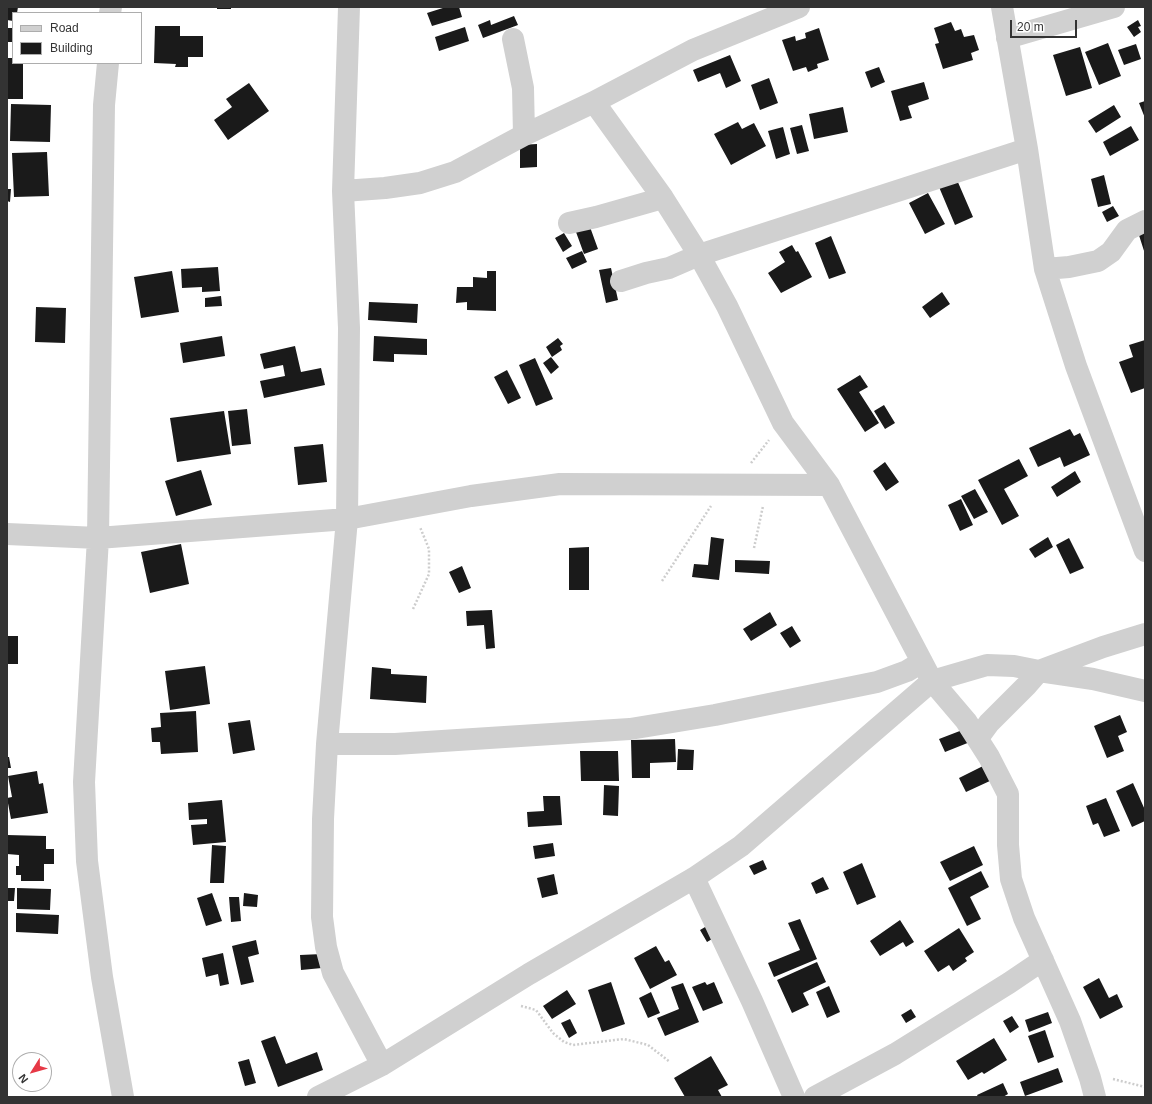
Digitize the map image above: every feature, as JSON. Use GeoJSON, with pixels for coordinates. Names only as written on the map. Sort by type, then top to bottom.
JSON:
{"type":"FeatureCollection","features":[{"type":"Feature","properties":{"kind":"street"},"geometry":{"type":"LineString","coordinates":[[349,7],[343,191],[348,328],[347,519],[327,744],[323,819],[322,916],[326,947],[333,973],[382,1065]]}},
{"type":"Feature","properties":{"kind":"street"},"geometry":{"type":"LineString","coordinates":[[343,191],[420,184],[455,172],[524,134],[594,102],[692,50],[799,7]]}},
{"type":"Feature","properties":{"kind":"street"},"geometry":{"type":"LineString","coordinates":[[1002,7],[1027,149],[1045,269],[1076,366],[1145,551]]}},
{"type":"Feature","properties":{"kind":"street"},"geometry":{"type":"LineString","coordinates":[[1007,38],[1114,7]]}},
{"type":"Feature","properties":{"kind":"street"},"geometry":{"type":"LineString","coordinates":[[513,39],[523,88],[524,134]]}},
{"type":"Feature","properties":{"kind":"street"},"geometry":{"type":"LineString","coordinates":[[108,64],[104,105],[98,538],[84,782],[87,853],[102,977],[123,1097]]}},
{"type":"Feature","properties":{"kind":"street"},"geometry":{"type":"LineString","coordinates":[[594,102],[663,198],[699,255],[727,306],[783,422],[829,485],[932,681],[966,721],[978,738],[1008,794],[1008,845],[1011,879],[1024,918],[1070,1022],[1093,1087]]}},
{"type":"Feature","properties":{"kind":"street"},"geometry":{"type":"LineString","coordinates":[[621,281],[669,268],[699,255],[1027,149]]}},
{"type":"Feature","properties":{"kind":"street"},"geometry":{"type":"LineString","coordinates":[[569,223],[663,198]]}},
{"type":"Feature","properties":{"kind":"street"},"geometry":{"type":"LineString","coordinates":[[1045,269],[1069,267],[1098,261],[1111,252],[1127,230],[1145,221]]}},
{"type":"Feature","properties":{"kind":"street"},"geometry":{"type":"LineString","coordinates":[[7,534],[98,538],[347,519],[471,496],[560,484],[829,485]]}},
{"type":"Feature","properties":{"kind":"street"},"geometry":{"type":"LineString","coordinates":[[978,738],[989,723],[1039,671],[1103,647],[1145,634]]}},
{"type":"Feature","properties":{"kind":"street"},"geometry":{"type":"LineString","coordinates":[[327,744],[395,744],[630,729],[737,711],[877,682],[907,671],[922,662]]}},
{"type":"Feature","properties":{"kind":"street"},"geometry":{"type":"LineString","coordinates":[[318,1097],[382,1065],[529,974],[694,878],[742,846],[932,681],[986,665],[1014,666],[1093,679],[1145,691]]}},
{"type":"Feature","properties":{"kind":"street"},"geometry":{"type":"LineString","coordinates":[[694,878],[752,1002],[794,1097]]}},
{"type":"Feature","properties":{"kind":"street"},"geometry":{"type":"LineString","coordinates":[[815,1097],[895,1054],[1003,987],[1043,960]]}},
{"type":"Feature","properties":{"kind":"path"},"geometry":{"type":"LineString","coordinates":[[662,581],[726,485],[783,422]]}},
{"type":"Feature","properties":{"kind":"path"},"geometry":{"type":"LineString","coordinates":[[754,548],[770,485]]}},
{"type":"Feature","properties":{"kind":"path"},"geometry":{"type":"LineString","coordinates":[[409,508],[420,527],[429,548],[429,574],[413,609]]}},
{"type":"Feature","properties":{"kind":"path"},"geometry":{"type":"LineString","coordinates":[[518,1005],[536,1010],[553,1033],[564,1042],[573,1045],[624,1039],[648,1045],[670,1062]]}},
{"type":"Feature","properties":{"kind":"path"},"geometry":{"type":"LineString","coordinates":[[1093,1087],[1116,1080],[1145,1087]]}},
{"type":"Feature","properties":{"kind":"building"},"geometry":{"type":"Polygon","coordinates":[[[7,7],[18,7],[17,12],[12,12],[12,21],[7,20],[7,7]]]}},
{"type":"Feature","properties":{"kind":"building"},"geometry":{"type":"Polygon","coordinates":[[[217,7],[231,7],[231,9],[217,9],[217,7]]]}},
{"type":"Feature","properties":{"kind":"building"},"geometry":{"type":"Polygon","coordinates":[[[446,7],[459,7],[462,17],[432,26],[427,13],[446,7]]]}},
{"type":"Feature","properties":{"kind":"building"},"geometry":{"type":"Polygon","coordinates":[[[514,16],[518,25],[483,38],[478,25],[490,20],[491,25],[514,16]]]}},
{"type":"Feature","properties":{"kind":"building"},"geometry":{"type":"Polygon","coordinates":[[[1138,20],[1141,26],[1138,27],[1141,32],[1134,37],[1127,27],[1138,20]]]}},
{"type":"Feature","properties":{"kind":"building"},"geometry":{"type":"Polygon","coordinates":[[[951,22],[955,31],[961,29],[964,37],[974,35],[979,50],[971,53],[973,60],[943,69],[935,44],[939,43],[934,28],[951,22]]]}},
{"type":"Feature","properties":{"kind":"building"},"geometry":{"type":"Polygon","coordinates":[[[155,26],[180,26],[180,36],[203,36],[203,57],[188,57],[188,67],[175,67],[176,64],[154,63],[155,26]]]}},
{"type":"Feature","properties":{"kind":"building"},"geometry":{"type":"Polygon","coordinates":[[[465,27],[469,41],[439,51],[435,37],[465,27]]]}},
{"type":"Feature","properties":{"kind":"building"},"geometry":{"type":"Polygon","coordinates":[[[7,28],[12,28],[12,42],[7,42],[7,28]]]}},
{"type":"Feature","properties":{"kind":"building"},"geometry":{"type":"Polygon","coordinates":[[[819,28],[829,60],[817,64],[818,68],[808,72],[806,67],[793,71],[782,40],[795,36],[796,41],[806,38],[805,33],[819,28]]]}},
{"type":"Feature","properties":{"kind":"building"},"geometry":{"type":"Polygon","coordinates":[[[1108,43],[1121,76],[1099,85],[1085,52],[1108,43]]]}},
{"type":"Feature","properties":{"kind":"building"},"geometry":{"type":"Polygon","coordinates":[[[1136,44],[1141,59],[1124,65],[1118,50],[1136,44]]]}},
{"type":"Feature","properties":{"kind":"building"},"geometry":{"type":"Polygon","coordinates":[[[1080,47],[1092,88],[1066,96],[1053,55],[1080,47]]]}},
{"type":"Feature","properties":{"kind":"building"},"geometry":{"type":"Polygon","coordinates":[[[730,55],[741,81],[726,88],[720,73],[698,82],[693,70],[730,55]]]}},
{"type":"Feature","properties":{"kind":"building"},"geometry":{"type":"Polygon","coordinates":[[[7,58],[12,58],[12,64],[23,64],[23,99],[7,99],[7,58]]]}},
{"type":"Feature","properties":{"kind":"building"},"geometry":{"type":"Polygon","coordinates":[[[879,67],[885,82],[871,88],[865,72],[879,67]]]}},
{"type":"Feature","properties":{"kind":"building"},"geometry":{"type":"Polygon","coordinates":[[[769,78],[778,103],[760,110],[751,85],[769,78]]]}},
{"type":"Feature","properties":{"kind":"building"},"geometry":{"type":"Polygon","coordinates":[[[924,82],[929,99],[908,106],[912,118],[900,121],[891,91],[924,82]]]}},
{"type":"Feature","properties":{"kind":"building"},"geometry":{"type":"Polygon","coordinates":[[[249,83],[269,111],[228,140],[214,120],[232,107],[226,99],[249,83]]]}},
{"type":"Feature","properties":{"kind":"building"},"geometry":{"type":"Polygon","coordinates":[[[1145,101],[1145,118],[1139,103],[1145,101]]]}},
{"type":"Feature","properties":{"kind":"building"},"geometry":{"type":"Polygon","coordinates":[[[11,104],[51,105],[50,142],[10,141],[11,104]]]}},
{"type":"Feature","properties":{"kind":"building"},"geometry":{"type":"Polygon","coordinates":[[[1114,105],[1121,117],[1096,133],[1088,121],[1114,105]]]}},
{"type":"Feature","properties":{"kind":"building"},"geometry":{"type":"Polygon","coordinates":[[[843,107],[848,132],[814,139],[809,114],[843,107]]]}},
{"type":"Feature","properties":{"kind":"building"},"geometry":{"type":"Polygon","coordinates":[[[738,122],[742,129],[754,123],[766,146],[731,165],[714,134],[738,122]]]}},
{"type":"Feature","properties":{"kind":"building"},"geometry":{"type":"Polygon","coordinates":[[[802,125],[809,151],[797,154],[790,128],[802,125]]]}},
{"type":"Feature","properties":{"kind":"building"},"geometry":{"type":"Polygon","coordinates":[[[1131,126],[1139,140],[1110,156],[1103,142],[1131,126]]]}},
{"type":"Feature","properties":{"kind":"building"},"geometry":{"type":"Polygon","coordinates":[[[783,127],[790,154],[776,159],[768,131],[783,127]]]}},
{"type":"Feature","properties":{"kind":"building"},"geometry":{"type":"Polygon","coordinates":[[[537,144],[537,167],[520,168],[520,145],[537,144]]]}},
{"type":"Feature","properties":{"kind":"building"},"geometry":{"type":"Polygon","coordinates":[[[47,152],[49,196],[14,197],[12,153],[47,152]]]}},
{"type":"Feature","properties":{"kind":"building"},"geometry":{"type":"Polygon","coordinates":[[[1104,175],[1111,204],[1098,207],[1091,179],[1104,175]]]}},
{"type":"Feature","properties":{"kind":"building"},"geometry":{"type":"Polygon","coordinates":[[[957,180],[973,217],[955,225],[939,187],[957,180]]]}},
{"type":"Feature","properties":{"kind":"building"},"geometry":{"type":"Polygon","coordinates":[[[7,189],[11,189],[10,202],[7,201],[7,189]]]}},
{"type":"Feature","properties":{"kind":"building"},"geometry":{"type":"Polygon","coordinates":[[[928,193],[945,224],[925,234],[909,203],[928,193]]]}},
{"type":"Feature","properties":{"kind":"building"},"geometry":{"type":"Polygon","coordinates":[[[1113,206],[1119,216],[1107,222],[1102,212],[1113,206]]]}},
{"type":"Feature","properties":{"kind":"building"},"geometry":{"type":"Polygon","coordinates":[[[590,227],[598,249],[584,254],[576,232],[590,227]]]}},
{"type":"Feature","properties":{"kind":"building"},"geometry":{"type":"Polygon","coordinates":[[[1145,227],[1145,254],[1137,229],[1145,227]]]}},
{"type":"Feature","properties":{"kind":"building"},"geometry":{"type":"Polygon","coordinates":[[[564,233],[572,246],[563,252],[555,238],[564,233]]]}},
{"type":"Feature","properties":{"kind":"building"},"geometry":{"type":"Polygon","coordinates":[[[831,236],[846,273],[829,279],[815,243],[831,236]]]}},
{"type":"Feature","properties":{"kind":"building"},"geometry":{"type":"Polygon","coordinates":[[[792,245],[796,252],[798,251],[812,277],[781,293],[768,273],[785,262],[779,252],[792,245]]]}},
{"type":"Feature","properties":{"kind":"building"},"geometry":{"type":"Polygon","coordinates":[[[582,251],[587,262],[572,269],[566,258],[582,251]]]}},
{"type":"Feature","properties":{"kind":"building"},"geometry":{"type":"Polygon","coordinates":[[[218,267],[220,291],[202,292],[202,287],[182,288],[181,269],[218,267]]]}},
{"type":"Feature","properties":{"kind":"building"},"geometry":{"type":"Polygon","coordinates":[[[611,268],[618,300],[606,303],[599,270],[611,268]]]}},
{"type":"Feature","properties":{"kind":"building"},"geometry":{"type":"Polygon","coordinates":[[[172,271],[179,312],[141,318],[134,277],[172,271]]]}},
{"type":"Feature","properties":{"kind":"building"},"geometry":{"type":"Polygon","coordinates":[[[487,271],[496,271],[496,311],[467,310],[467,302],[456,303],[457,287],[473,287],[473,277],[487,278],[487,271]]]}},
{"type":"Feature","properties":{"kind":"building"},"geometry":{"type":"Polygon","coordinates":[[[942,292],[950,304],[930,318],[922,307],[942,292]]]}},
{"type":"Feature","properties":{"kind":"building"},"geometry":{"type":"Polygon","coordinates":[[[221,296],[222,306],[205,307],[205,298],[221,296]]]}},
{"type":"Feature","properties":{"kind":"building"},"geometry":{"type":"Polygon","coordinates":[[[369,302],[418,304],[417,323],[368,320],[369,302]]]}},
{"type":"Feature","properties":{"kind":"building"},"geometry":{"type":"Polygon","coordinates":[[[36,307],[66,308],[65,343],[35,342],[36,307]]]}},
{"type":"Feature","properties":{"kind":"building"},"geometry":{"type":"Polygon","coordinates":[[[222,336],[225,356],[183,363],[180,343],[222,336]]]}},
{"type":"Feature","properties":{"kind":"building"},"geometry":{"type":"Polygon","coordinates":[[[374,336],[427,339],[427,355],[394,354],[394,362],[373,361],[374,336]]]}},
{"type":"Feature","properties":{"kind":"building"},"geometry":{"type":"Polygon","coordinates":[[[558,338],[563,344],[560,346],[562,350],[552,357],[546,347],[558,338]]]}},
{"type":"Feature","properties":{"kind":"building"},"geometry":{"type":"Polygon","coordinates":[[[1145,340],[1145,388],[1131,393],[1119,362],[1133,357],[1129,345],[1145,340]]]}},
{"type":"Feature","properties":{"kind":"building"},"geometry":{"type":"Polygon","coordinates":[[[295,346],[301,372],[321,368],[325,385],[264,398],[260,381],[285,376],[283,365],[264,369],[260,354],[295,346]]]}},
{"type":"Feature","properties":{"kind":"building"},"geometry":{"type":"Polygon","coordinates":[[[551,357],[559,367],[551,374],[543,363],[551,357]]]}},
{"type":"Feature","properties":{"kind":"building"},"geometry":{"type":"Polygon","coordinates":[[[535,358],[553,399],[536,406],[519,365],[535,358]]]}},
{"type":"Feature","properties":{"kind":"building"},"geometry":{"type":"Polygon","coordinates":[[[507,370],[521,398],[508,404],[494,377],[507,370]]]}},
{"type":"Feature","properties":{"kind":"building"},"geometry":{"type":"Polygon","coordinates":[[[860,375],[868,387],[859,392],[879,423],[865,432],[837,389],[860,375]]]}},
{"type":"Feature","properties":{"kind":"building"},"geometry":{"type":"Polygon","coordinates":[[[884,405],[895,423],[885,429],[874,411],[884,405]]]}},
{"type":"Feature","properties":{"kind":"building"},"geometry":{"type":"Polygon","coordinates":[[[247,409],[251,444],[232,446],[228,411],[247,409]]]}},
{"type":"Feature","properties":{"kind":"building"},"geometry":{"type":"Polygon","coordinates":[[[224,411],[231,454],[177,462],[170,418],[224,411]]]}},
{"type":"Feature","properties":{"kind":"building"},"geometry":{"type":"Polygon","coordinates":[[[1070,429],[1074,436],[1080,433],[1090,455],[1064,467],[1060,457],[1038,467],[1029,448],[1070,429]]]}},
{"type":"Feature","properties":{"kind":"building"},"geometry":{"type":"Polygon","coordinates":[[[323,444],[327,482],[298,485],[294,447],[323,444]]]}},
{"type":"Feature","properties":{"kind":"building"},"geometry":{"type":"Polygon","coordinates":[[[1019,459],[1028,476],[1004,489],[1019,516],[1002,525],[978,480],[1019,459]]]}},
{"type":"Feature","properties":{"kind":"building"},"geometry":{"type":"Polygon","coordinates":[[[885,462],[899,482],[886,491],[873,471],[885,462]]]}},
{"type":"Feature","properties":{"kind":"building"},"geometry":{"type":"Polygon","coordinates":[[[201,470],[212,505],[176,516],[165,481],[201,470]]]}},
{"type":"Feature","properties":{"kind":"building"},"geometry":{"type":"Polygon","coordinates":[[[1075,471],[1081,482],[1057,497],[1051,487],[1075,471]]]}},
{"type":"Feature","properties":{"kind":"building"},"geometry":{"type":"Polygon","coordinates":[[[975,489],[988,512],[974,519],[961,496],[975,489]]]}},
{"type":"Feature","properties":{"kind":"building"},"geometry":{"type":"Polygon","coordinates":[[[961,499],[973,525],[960,531],[948,505],[961,499]]]}},
{"type":"Feature","properties":{"kind":"building"},"geometry":{"type":"Polygon","coordinates":[[[711,537],[724,539],[719,580],[692,577],[694,564],[708,565],[711,537]]]}},
{"type":"Feature","properties":{"kind":"building"},"geometry":{"type":"Polygon","coordinates":[[[1048,537],[1053,547],[1035,558],[1029,549],[1048,537]]]}},
{"type":"Feature","properties":{"kind":"building"},"geometry":{"type":"Polygon","coordinates":[[[1069,538],[1084,568],[1070,574],[1056,545],[1069,538]]]}},
{"type":"Feature","properties":{"kind":"building"},"geometry":{"type":"Polygon","coordinates":[[[181,544],[189,584],[150,593],[141,552],[181,544]]]}},
{"type":"Feature","properties":{"kind":"building"},"geometry":{"type":"Polygon","coordinates":[[[589,547],[589,590],[569,590],[569,548],[589,547]]]}},
{"type":"Feature","properties":{"kind":"building"},"geometry":{"type":"Polygon","coordinates":[[[735,560],[770,561],[769,574],[735,572],[735,560]]]}},
{"type":"Feature","properties":{"kind":"building"},"geometry":{"type":"Polygon","coordinates":[[[462,566],[471,588],[459,593],[449,572],[462,566]]]}},
{"type":"Feature","properties":{"kind":"building"},"geometry":{"type":"Polygon","coordinates":[[[492,610],[495,648],[486,649],[484,625],[467,626],[466,611],[492,610]]]}},
{"type":"Feature","properties":{"kind":"building"},"geometry":{"type":"Polygon","coordinates":[[[770,612],[777,625],[751,641],[743,629],[770,612]]]}},
{"type":"Feature","properties":{"kind":"building"},"geometry":{"type":"Polygon","coordinates":[[[792,626],[801,641],[790,648],[780,633],[792,626]]]}},
{"type":"Feature","properties":{"kind":"building"},"geometry":{"type":"Polygon","coordinates":[[[7,636],[18,636],[18,664],[7,664],[7,636]]]}},
{"type":"Feature","properties":{"kind":"building"},"geometry":{"type":"Polygon","coordinates":[[[205,666],[210,704],[170,710],[165,671],[205,666]]]}},
{"type":"Feature","properties":{"kind":"building"},"geometry":{"type":"Polygon","coordinates":[[[372,667],[391,669],[391,674],[427,676],[426,703],[370,699],[372,667]]]}},
{"type":"Feature","properties":{"kind":"building"},"geometry":{"type":"Polygon","coordinates":[[[196,711],[198,752],[161,754],[160,742],[152,742],[151,728],[161,727],[160,713],[196,711]]]}},
{"type":"Feature","properties":{"kind":"building"},"geometry":{"type":"Polygon","coordinates":[[[1120,715],[1127,732],[1118,736],[1124,751],[1107,758],[1094,726],[1120,715]]]}},
{"type":"Feature","properties":{"kind":"building"},"geometry":{"type":"Polygon","coordinates":[[[250,720],[255,750],[233,754],[228,723],[250,720]]]}},
{"type":"Feature","properties":{"kind":"building"},"geometry":{"type":"Polygon","coordinates":[[[965,729],[970,742],[945,752],[939,739],[965,729]]]}},
{"type":"Feature","properties":{"kind":"building"},"geometry":{"type":"Polygon","coordinates":[[[675,739],[676,762],[650,763],[650,778],[632,778],[631,740],[675,739]]]}},
{"type":"Feature","properties":{"kind":"building"},"geometry":{"type":"Polygon","coordinates":[[[678,749],[694,750],[693,770],[677,770],[678,749]]]}},
{"type":"Feature","properties":{"kind":"building"},"geometry":{"type":"Polygon","coordinates":[[[580,751],[618,751],[619,781],[581,781],[580,751]]]}},
{"type":"Feature","properties":{"kind":"building"},"geometry":{"type":"Polygon","coordinates":[[[7,757],[9,757],[11,768],[7,768],[7,757]]]}},
{"type":"Feature","properties":{"kind":"building"},"geometry":{"type":"Polygon","coordinates":[[[985,765],[992,780],[966,792],[959,778],[985,765]]]}},
{"type":"Feature","properties":{"kind":"building"},"geometry":{"type":"Polygon","coordinates":[[[37,771],[39,784],[43,783],[48,813],[11,819],[7,798],[12,797],[8,776],[37,771]]]}},
{"type":"Feature","properties":{"kind":"building"},"geometry":{"type":"Polygon","coordinates":[[[1133,783],[1145,810],[1145,821],[1132,827],[1116,791],[1133,783]]]}},
{"type":"Feature","properties":{"kind":"building"},"geometry":{"type":"Polygon","coordinates":[[[604,785],[619,786],[618,816],[603,815],[604,785]]]}},
{"type":"Feature","properties":{"kind":"building"},"geometry":{"type":"Polygon","coordinates":[[[543,796],[560,796],[562,825],[528,827],[527,812],[544,811],[543,796]]]}},
{"type":"Feature","properties":{"kind":"building"},"geometry":{"type":"Polygon","coordinates":[[[1106,798],[1120,831],[1104,837],[1098,823],[1093,825],[1086,806],[1106,798]]]}},
{"type":"Feature","properties":{"kind":"building"},"geometry":{"type":"Polygon","coordinates":[[[222,800],[226,842],[193,845],[191,825],[207,824],[207,819],[189,820],[188,803],[222,800]]]}},
{"type":"Feature","properties":{"kind":"building"},"geometry":{"type":"Polygon","coordinates":[[[7,835],[46,836],[46,849],[54,849],[54,864],[44,864],[44,881],[21,881],[21,875],[16,875],[16,866],[19,866],[19,855],[7,854],[7,835]]]}},
{"type":"Feature","properties":{"kind":"building"},"geometry":{"type":"Polygon","coordinates":[[[553,843],[555,856],[535,859],[533,846],[553,843]]]}},
{"type":"Feature","properties":{"kind":"building"},"geometry":{"type":"Polygon","coordinates":[[[212,845],[226,846],[224,883],[210,883],[212,845]]]}},
{"type":"Feature","properties":{"kind":"building"},"geometry":{"type":"Polygon","coordinates":[[[974,846],[983,865],[950,881],[940,862],[974,846]]]}},
{"type":"Feature","properties":{"kind":"building"},"geometry":{"type":"Polygon","coordinates":[[[763,860],[767,869],[754,875],[749,866],[763,860]]]}},
{"type":"Feature","properties":{"kind":"building"},"geometry":{"type":"Polygon","coordinates":[[[862,863],[876,897],[857,905],[843,872],[862,863]]]}},
{"type":"Feature","properties":{"kind":"building"},"geometry":{"type":"Polygon","coordinates":[[[981,871],[989,887],[970,897],[981,919],[967,926],[948,888],[981,871]]]}},
{"type":"Feature","properties":{"kind":"building"},"geometry":{"type":"Polygon","coordinates":[[[554,874],[558,894],[542,898],[537,878],[554,874]]]}},
{"type":"Feature","properties":{"kind":"building"},"geometry":{"type":"Polygon","coordinates":[[[823,877],[829,889],[816,894],[811,883],[823,877]]]}},
{"type":"Feature","properties":{"kind":"building"},"geometry":{"type":"Polygon","coordinates":[[[7,888],[15,888],[14,901],[7,901],[7,888]]]}},
{"type":"Feature","properties":{"kind":"building"},"geometry":{"type":"Polygon","coordinates":[[[17,888],[51,889],[50,910],[17,909],[17,888]]]}},
{"type":"Feature","properties":{"kind":"building"},"geometry":{"type":"Polygon","coordinates":[[[212,893],[222,921],[206,926],[197,898],[212,893]]]}},
{"type":"Feature","properties":{"kind":"building"},"geometry":{"type":"Polygon","coordinates":[[[244,893],[258,895],[257,907],[243,906],[244,893]]]}},
{"type":"Feature","properties":{"kind":"building"},"geometry":{"type":"Polygon","coordinates":[[[229,897],[239,897],[241,921],[231,922],[229,897]]]}},
{"type":"Feature","properties":{"kind":"building"},"geometry":{"type":"Polygon","coordinates":[[[16,913],[59,915],[58,934],[16,932],[16,913]]]}},
{"type":"Feature","properties":{"kind":"building"},"geometry":{"type":"Polygon","coordinates":[[[800,919],[817,959],[774,977],[768,963],[800,950],[788,923],[800,919]]]}},
{"type":"Feature","properties":{"kind":"building"},"geometry":{"type":"Polygon","coordinates":[[[900,920],[914,942],[906,947],[903,942],[880,956],[870,941],[900,920]]]}},
{"type":"Feature","properties":{"kind":"building"},"geometry":{"type":"Polygon","coordinates":[[[712,923],[719,935],[707,942],[700,930],[712,923]]]}},
{"type":"Feature","properties":{"kind":"building"},"geometry":{"type":"Polygon","coordinates":[[[959,928],[974,952],[965,958],[967,961],[953,971],[949,965],[938,972],[924,951],[959,928]]]}},
{"type":"Feature","properties":{"kind":"building"},"geometry":{"type":"Polygon","coordinates":[[[256,940],[259,954],[248,957],[254,982],[241,985],[232,946],[256,940]]]}},
{"type":"Feature","properties":{"kind":"building"},"geometry":{"type":"Polygon","coordinates":[[[656,946],[665,962],[669,960],[677,975],[650,989],[634,958],[656,946]]]}},
{"type":"Feature","properties":{"kind":"building"},"geometry":{"type":"Polygon","coordinates":[[[223,953],[229,984],[220,986],[218,974],[206,977],[202,958],[223,953]]]}},
{"type":"Feature","properties":{"kind":"building"},"geometry":{"type":"Polygon","coordinates":[[[322,954],[322,968],[301,970],[300,955],[322,954]]]}},
{"type":"Feature","properties":{"kind":"building"},"geometry":{"type":"Polygon","coordinates":[[[817,962],[826,982],[803,993],[809,1005],[792,1013],[777,980],[817,962]]]}},
{"type":"Feature","properties":{"kind":"building"},"geometry":{"type":"Polygon","coordinates":[[[1099,978],[1109,998],[1117,994],[1123,1007],[1100,1019],[1083,987],[1099,978]]]}},
{"type":"Feature","properties":{"kind":"building"},"geometry":{"type":"Polygon","coordinates":[[[611,982],[625,1024],[602,1032],[588,990],[611,982]]]}},
{"type":"Feature","properties":{"kind":"building"},"geometry":{"type":"Polygon","coordinates":[[[705,982],[707,985],[714,982],[723,1003],[703,1011],[692,987],[705,982]]]}},
{"type":"Feature","properties":{"kind":"building"},"geometry":{"type":"Polygon","coordinates":[[[683,983],[699,1022],[665,1036],[657,1018],[679,1009],[671,987],[683,983]]]}},
{"type":"Feature","properties":{"kind":"building"},"geometry":{"type":"Polygon","coordinates":[[[829,986],[840,1012],[827,1018],[816,992],[829,986]]]}},
{"type":"Feature","properties":{"kind":"building"},"geometry":{"type":"Polygon","coordinates":[[[567,990],[576,1004],[552,1019],[543,1006],[567,990]]]}},
{"type":"Feature","properties":{"kind":"building"},"geometry":{"type":"Polygon","coordinates":[[[651,992],[660,1013],[648,1018],[639,998],[651,992]]]}},
{"type":"Feature","properties":{"kind":"building"},"geometry":{"type":"Polygon","coordinates":[[[911,1009],[916,1017],[906,1023],[901,1015],[911,1009]]]}},
{"type":"Feature","properties":{"kind":"building"},"geometry":{"type":"Polygon","coordinates":[[[1048,1012],[1052,1023],[1029,1032],[1025,1020],[1048,1012]]]}},
{"type":"Feature","properties":{"kind":"building"},"geometry":{"type":"Polygon","coordinates":[[[1012,1016],[1019,1027],[1010,1033],[1003,1021],[1012,1016]]]}},
{"type":"Feature","properties":{"kind":"building"},"geometry":{"type":"Polygon","coordinates":[[[570,1019],[577,1033],[569,1038],[561,1023],[570,1019]]]}},
{"type":"Feature","properties":{"kind":"building"},"geometry":{"type":"Polygon","coordinates":[[[1045,1030],[1054,1057],[1038,1063],[1028,1036],[1045,1030]]]}},
{"type":"Feature","properties":{"kind":"building"},"geometry":{"type":"Polygon","coordinates":[[[275,1036],[286,1064],[317,1052],[323,1070],[278,1087],[261,1041],[275,1036]]]}},
{"type":"Feature","properties":{"kind":"building"},"geometry":{"type":"Polygon","coordinates":[[[994,1038],[1007,1060],[984,1074],[982,1072],[968,1080],[956,1061],[994,1038]]]}},
{"type":"Feature","properties":{"kind":"building"},"geometry":{"type":"Polygon","coordinates":[[[711,1056],[728,1085],[718,1090],[722,1097],[685,1097],[674,1078],[711,1056]]]}},
{"type":"Feature","properties":{"kind":"building"},"geometry":{"type":"Polygon","coordinates":[[[249,1059],[256,1083],[245,1086],[238,1062],[249,1059]]]}},
{"type":"Feature","properties":{"kind":"building"},"geometry":{"type":"Polygon","coordinates":[[[1058,1068],[1063,1082],[1025,1096],[1020,1082],[1058,1068]]]}},
{"type":"Feature","properties":{"kind":"building"},"geometry":{"type":"Polygon","coordinates":[[[1003,1083],[1008,1094],[1003,1097],[978,1097],[977,1095],[1003,1083]]]}}]}
